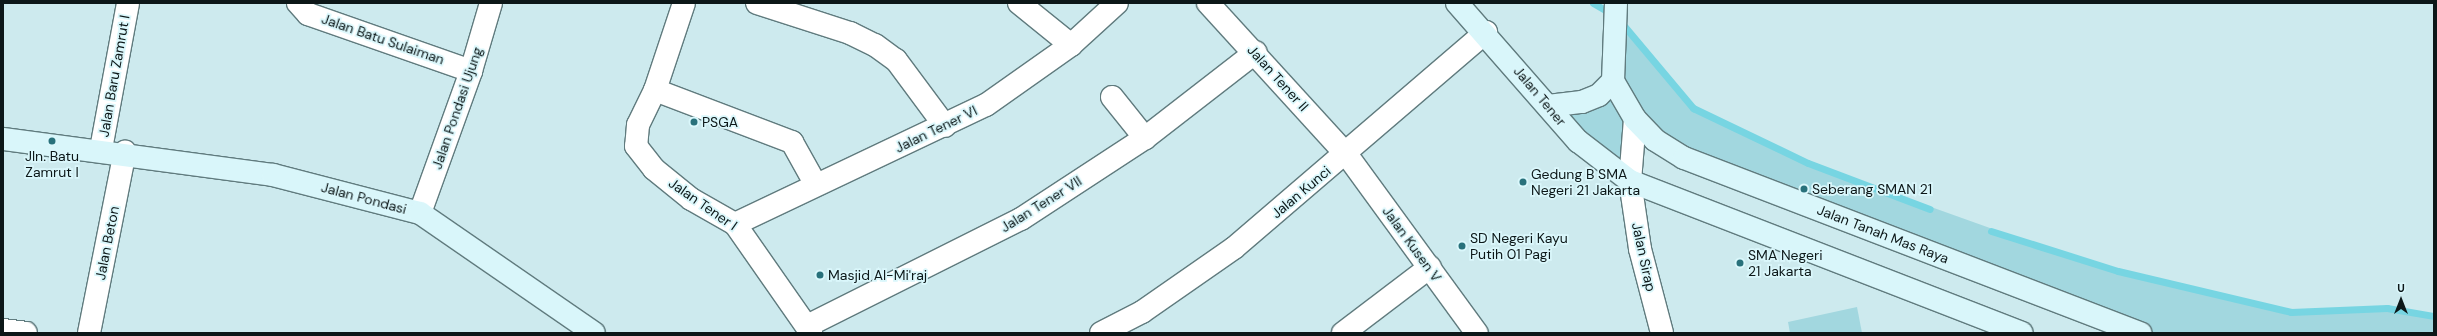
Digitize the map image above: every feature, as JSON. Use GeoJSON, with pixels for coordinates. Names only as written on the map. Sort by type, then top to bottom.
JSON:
{"type":"FeatureCollection","features":[{"type":"Feature","properties":{"kind":"street","name":"Jalan Baru Zamrut I"},"geometry":{"type":"LineString","coordinates":[[101,149],[128,3]]}},
{"type":"Feature","properties":{"kind":"street","name":"Jalan Batu Sulaiman"},"geometry":{"type":"LineString","coordinates":[[298,3],[308,14],[472,71]]}},
{"type":"Feature","properties":{"kind":"street","name":"Jalan Pondasi Ujung"},"geometry":{"type":"LineString","coordinates":[[420,213],[472,71],[491,3]]}},
{"type":"Feature","properties":{"kind":"street","name":"Jalan Tener I"},"geometry":{"type":"LineString","coordinates":[[684,3],[655,90],[635,136],[642,157],[691,199],[736,224],[809,330]]}},
{"type":"Feature","properties":{"kind":"street"},"geometry":{"type":"LineString","coordinates":[[757,3],[850,34],[880,49],[896,60],[945,126]]}},
{"type":"Feature","properties":{"kind":"street"},"geometry":{"type":"LineString","coordinates":[[1019,3],[1071,45]]}},
{"type":"Feature","properties":{"kind":"street","name":"Jalan Tener VI"},"geometry":{"type":"LineString","coordinates":[[736,224],[816,185],[945,126],[986,105],[1071,45],[1117,3]]}},
{"type":"Feature","properties":{"kind":"street","name":"Jalan Tener II"},"geometry":{"type":"LineString","coordinates":[[1208,3],[1256,52],[1347,154]]}},
{"type":"Feature","properties":{"kind":"street","name":"Jalan Tener"},"geometry":{"type":"LineString","coordinates":[[1457,3],[1486,32],[1578,141],[1630,181]]}},
{"type":"Feature","properties":{"kind":"street"},"geometry":{"type":"LineString","coordinates":[[1548,106],[1582,102],[1599,95],[1613,78],[1615,6]]}},
{"type":"Feature","properties":{"kind":"street","name":"Jalan Kunci"},"geometry":{"type":"LineString","coordinates":[[1101,333],[1142,312],[1234,248],[1347,154],[1486,32]]}},
{"type":"Feature","properties":{"kind":"street","name":"Jalan Tener VII"},"geometry":{"type":"LineString","coordinates":[[809,330],[1021,219],[1145,138],[1256,52]]}},
{"type":"Feature","properties":{"kind":"street","name":"Jalan Tanah Mas Raya"},"geometry":{"type":"LineString","coordinates":[[1613,78],[1635,119],[1655,140],[1684,158],[2141,333]]}},
{"type":"Feature","properties":{"kind":"street"},"geometry":{"type":"LineString","coordinates":[[655,90],[792,142],[816,185]]}},
{"type":"Feature","properties":{"kind":"street"},"geometry":{"type":"LineString","coordinates":[[1112,96],[1145,138]]}},
{"type":"Feature","properties":{"kind":"street","name":"Jalan Sirap"},"geometry":{"type":"LineString","coordinates":[[1635,119],[1630,181],[1640,248],[1662,333]]}},
{"type":"Feature","properties":{"kind":"street","name":"Jalan Pondasi"},"geometry":{"type":"LineString","coordinates":[[3,139],[125,152],[273,175],[420,213],[594,333]]}},
{"type":"Feature","properties":{"kind":"street","name":"Jalan Beton"},"geometry":{"type":"LineString","coordinates":[[89,333],[125,152]]}},
{"type":"Feature","properties":{"kind":"street","name":"Jalan Kusen V"},"geometry":{"type":"LineString","coordinates":[[1347,154],[1477,333]]}},
{"type":"Feature","properties":{"kind":"street"},"geometry":{"type":"LineString","coordinates":[[1630,181],[2021,333]]}},
{"type":"Feature","properties":{"kind":"street"},"geometry":{"type":"LineString","coordinates":[[1343,333],[1430,268]]}},
{"type":"Feature","properties":{"kind":"street"},"geometry":{"type":"LineString","coordinates":[[3,330],[26,333]]}},
{"type":"Feature","properties":{"kind":"shaded area"},"geometry":{"type":"Polygon","coordinates":[[[1616,17],[1693,108],[1808,163],[2071,257],[2291,312],[2387,308],[2434,316],[2434,333],[2153,333],[1733,177],[1635,119],[1630,181],[1548,106],[1599,95],[1616,17]]]}},
{"type":"Feature","properties":{"kind":"shaded area"},"geometry":{"type":"Polygon","coordinates":[[[1857,307],[1862,333],[1790,333],[1788,322],[1857,307]]]}},
{"type":"Feature","properties":{"kind":"waterway"},"geometry":{"type":"LineString","coordinates":[[1593,3],[1612,14]]}},
{"type":"Feature","properties":{"kind":"waterway"},"geometry":{"type":"LineString","coordinates":[[1620,21],[1693,108],[1808,163],[1930,209]]}},
{"type":"Feature","properties":{"kind":"waterway"},"geometry":{"type":"LineString","coordinates":[[1991,231],[2118,271],[2291,312],[2387,308],[2434,316]]}},
{"type":"Feature","properties":{"kind":"place","name":"PSGA"},"geometry":{"type":"Point","coordinates":[694,122]}},
{"type":"Feature","properties":{"kind":"place","name":"Jln. Batu Zamrut I"},"geometry":{"type":"Point","coordinates":[52,141]}},
{"type":"Feature","properties":{"kind":"place","name":"Gedung B SMA Negeri 21 Jakarta"},"geometry":{"type":"Point","coordinates":[1523,182]}},
{"type":"Feature","properties":{"kind":"place","name":"Seberang SMAN 21"},"geometry":{"type":"Point","coordinates":[1804,189]}},
{"type":"Feature","properties":{"kind":"place","name":"SD Negeri Kayu Putih 01 Pagi"},"geometry":{"type":"Point","coordinates":[1462,246]}},
{"type":"Feature","properties":{"kind":"place","name":"SMA Negeri 21 Jakarta"},"geometry":{"type":"Point","coordinates":[1740,263]}},
{"type":"Feature","properties":{"kind":"place","name":"Masjid Al-Mi'raj"},"geometry":{"type":"Point","coordinates":[820,275]}}]}
